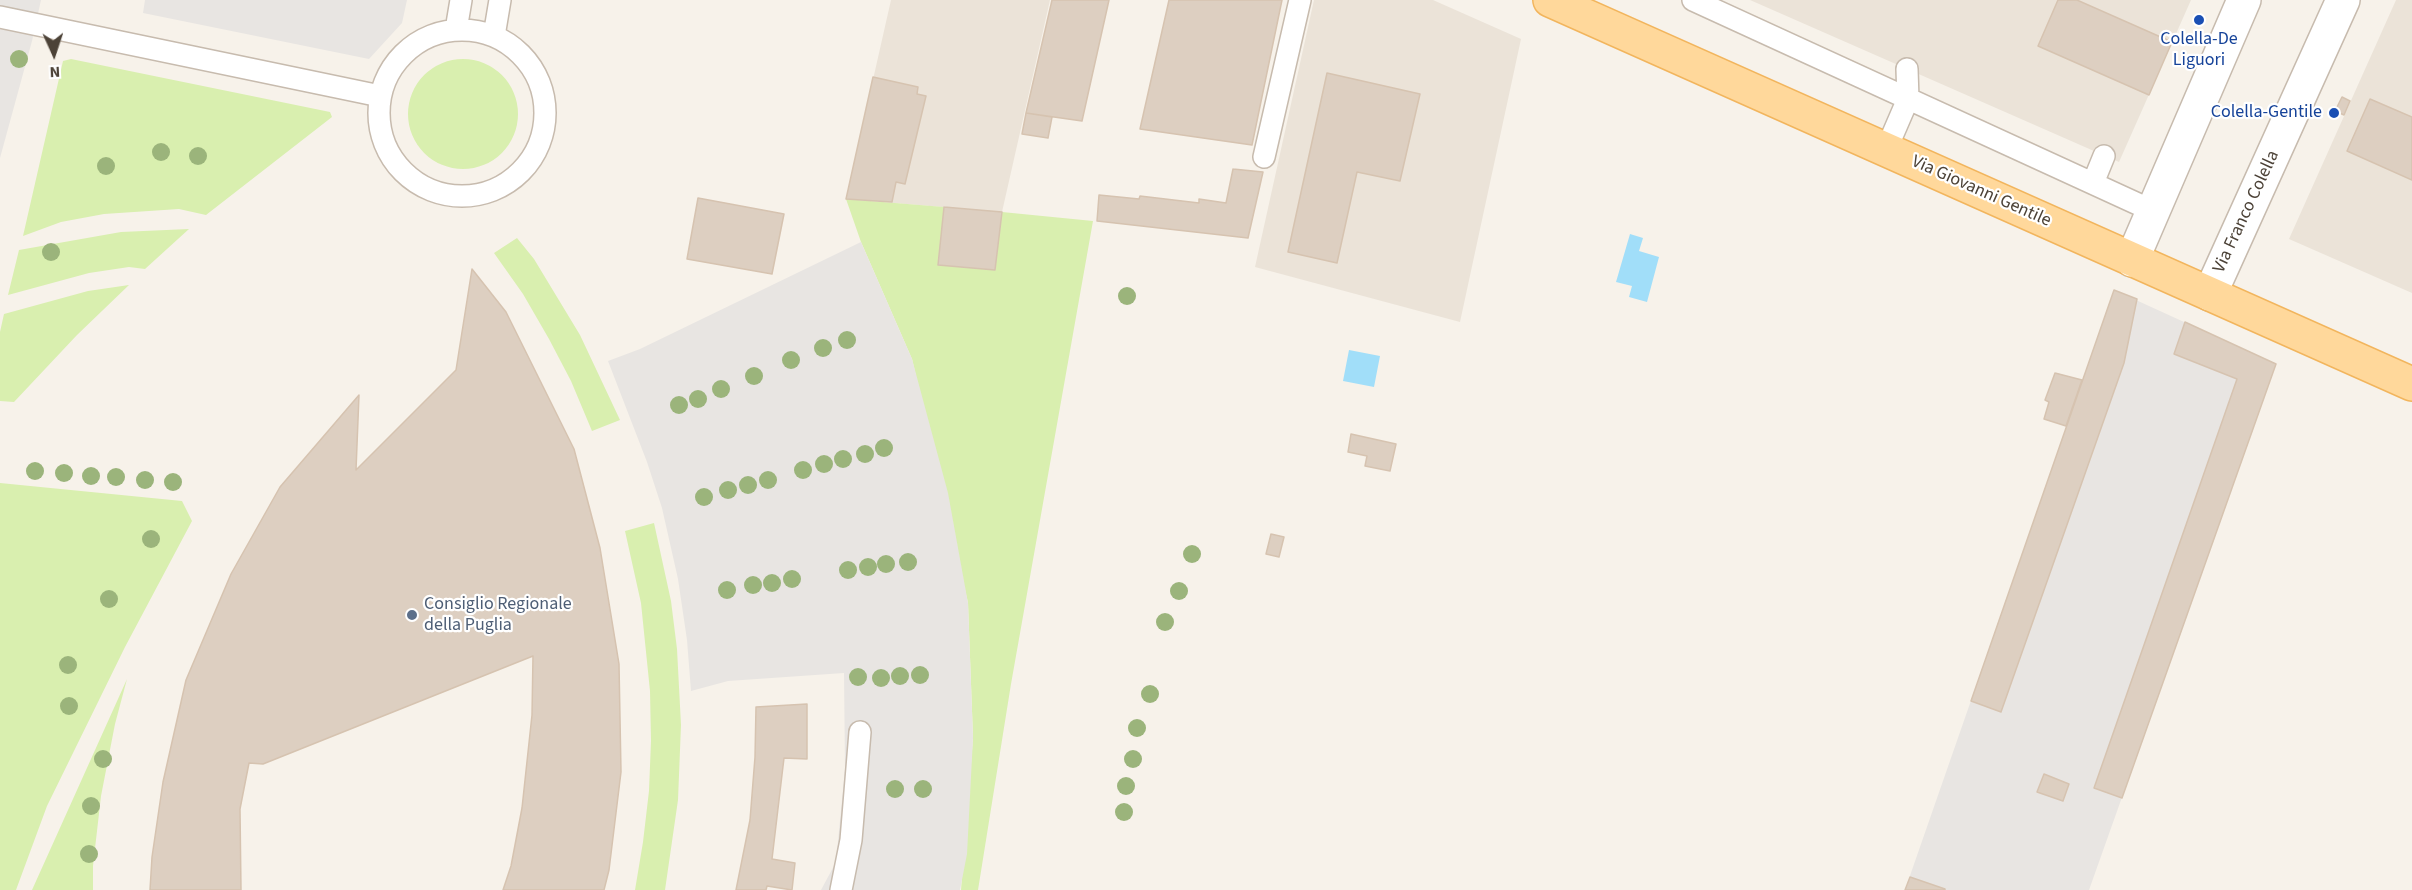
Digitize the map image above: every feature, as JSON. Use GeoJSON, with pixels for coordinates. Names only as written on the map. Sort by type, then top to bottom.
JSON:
{"type":"FeatureCollection","features":[{"type":"Feature","properties":{"kind":"main road","name":"Via Giovanni Gentile"},"geometry":{"type":"LineString","coordinates":[[1550,0],[2412,384]]}},
{"type":"Feature","properties":{"kind":"street"},"geometry":{"type":"LineString","coordinates":[[2132,260],[2244,0]]}},
{"type":"Feature","properties":{"kind":"street","name":"Via Franco Colella"},"geometry":{"type":"LineString","coordinates":[[2210,294],[2343,0]]}},
{"type":"Feature","properties":{"kind":"lane"},"geometry":{"type":"LineString","coordinates":[[456,30],[461,0]]}},
{"type":"Feature","properties":{"kind":"lane"},"geometry":{"type":"LineString","coordinates":[[494,36],[500,0]]}},
{"type":"Feature","properties":{"kind":"lane"},"geometry":{"type":"LineString","coordinates":[[1264,157],[1300,0]]}},
{"type":"Feature","properties":{"kind":"lane"},"geometry":{"type":"LineString","coordinates":[[1693,0],[2153,211]]}},
{"type":"Feature","properties":{"kind":"lane"},"geometry":{"type":"LineString","coordinates":[[0,17],[380,96]]}},
{"type":"Feature","properties":{"kind":"lane"},"geometry":{"type":"LineString","coordinates":[[456,30],[476,31],[494,36],[518,51],[536,74],[544,101],[543,130],[533,156],[514,178],[492,190],[467,196],[442,194],[418,184],[398,168],[385,146],[378,121],[380,96],[390,70],[407,50],[430,36],[456,30]]}},
{"type":"Feature","properties":{"kind":"lane"},"geometry":{"type":"LineString","coordinates":[[1886,150],[1908,99],[1907,69]]}},
{"type":"Feature","properties":{"kind":"lane"},"geometry":{"type":"LineString","coordinates":[[2093,183],[2104,156]]}},
{"type":"Feature","properties":{"kind":"lane"},"geometry":{"type":"LineString","coordinates":[[841,890],[851,840],[860,732]]}},
{"type":"Feature","properties":{"kind":"shaded area"},"geometry":{"type":"Polygon","coordinates":[[[0,0],[41,0],[0,158],[0,0]]]}},
{"type":"Feature","properties":{"kind":"shaded area"},"geometry":{"type":"Polygon","coordinates":[[[145,0],[407,0],[402,23],[369,59],[143,13],[145,0]]]}},
{"type":"Feature","properties":{"kind":"shaded area"},"geometry":{"type":"Polygon","coordinates":[[[891,0],[1050,0],[1002,212],[846,199],[891,0]]]}},
{"type":"Feature","properties":{"kind":"shaded area"},"geometry":{"type":"Polygon","coordinates":[[[1314,0],[1433,0],[1521,39],[1460,322],[1255,267],[1314,0]]]}},
{"type":"Feature","properties":{"kind":"shaded area"},"geometry":{"type":"Polygon","coordinates":[[[1750,0],[2191,0],[2119,162],[1750,0]]]}},
{"type":"Feature","properties":{"kind":"shaded area"},"geometry":{"type":"Polygon","coordinates":[[[2396,0],[2412,0],[2412,293],[2289,239],[2396,0]]]}},
{"type":"Feature","properties":{"kind":"shaded area"},"geometry":{"type":"Polygon","coordinates":[[[861,242],[912,359],[948,493],[968,603],[973,738],[967,854],[960,890],[821,890],[836,862],[845,769],[844,673],[728,681],[691,691],[687,640],[678,579],[662,508],[608,361],[640,349],[861,242]]]}},
{"type":"Feature","properties":{"kind":"shaded area"},"geometry":{"type":"Polygon","coordinates":[[[2114,290],[2276,364],[2089,890],[1905,890],[2114,290]]]}},
{"type":"Feature","properties":{"kind":"green space"},"geometry":{"type":"Polygon","coordinates":[[[71,59],[330,112],[332,117],[206,215],[179,209],[104,214],[61,222],[23,236],[63,61],[71,59]]]}},
{"type":"Feature","properties":{"kind":"green space"},"geometry":{"type":"Polygon","coordinates":[[[463,59],[484,63],[502,75],[514,93],[518,114],[514,135],[502,153],[484,165],[463,169],[442,165],[424,153],[412,135],[408,114],[412,93],[424,75],[442,63],[463,59]]]}},
{"type":"Feature","properties":{"kind":"green space"},"geometry":{"type":"Polygon","coordinates":[[[846,199],[944,207],[938,265],[995,270],[1002,212],[1093,221],[1011,684],[978,890],[961,890],[973,738],[968,603],[912,359],[861,242],[846,199]]]}},
{"type":"Feature","properties":{"kind":"green space"},"geometry":{"type":"Polygon","coordinates":[[[189,229],[145,269],[129,267],[89,273],[8,295],[19,250],[121,232],[189,229]]]}},
{"type":"Feature","properties":{"kind":"green space"},"geometry":{"type":"Polygon","coordinates":[[[517,238],[534,259],[580,335],[620,420],[592,431],[571,381],[549,339],[523,294],[494,253],[517,238]]]}},
{"type":"Feature","properties":{"kind":"green space"},"geometry":{"type":"Polygon","coordinates":[[[129,285],[77,335],[14,402],[0,401],[0,332],[4,314],[88,291],[129,285]]]}},
{"type":"Feature","properties":{"kind":"green space"},"geometry":{"type":"Polygon","coordinates":[[[0,483],[182,501],[192,521],[125,647],[47,806],[16,890],[0,890],[0,483]]]}},
{"type":"Feature","properties":{"kind":"green space"},"geometry":{"type":"Polygon","coordinates":[[[654,523],[671,601],[677,649],[681,725],[678,800],[665,890],[635,890],[649,791],[650,691],[641,603],[625,531],[654,523]]]}},
{"type":"Feature","properties":{"kind":"green space"},"geometry":{"type":"Polygon","coordinates":[[[127,679],[115,724],[101,796],[93,866],[93,890],[32,890],[127,679]]]}},
{"type":"Feature","properties":{"kind":"water"},"geometry":{"type":"Polygon","coordinates":[[[1630,234],[1643,238],[1639,251],[1659,257],[1647,302],[1629,297],[1632,286],[1616,282],[1630,234]]]}},
{"type":"Feature","properties":{"kind":"water"},"geometry":{"type":"Polygon","coordinates":[[[1349,350],[1380,356],[1374,387],[1343,381],[1349,350]]]}},
{"type":"Feature","properties":{"kind":"building"},"geometry":{"type":"Polygon","coordinates":[[[1052,0],[1109,0],[1082,121],[1026,113],[1052,0]]]}},
{"type":"Feature","properties":{"kind":"building"},"geometry":{"type":"Polygon","coordinates":[[[1169,0],[1282,0],[1252,145],[1140,129],[1169,0]]]}},
{"type":"Feature","properties":{"kind":"building"},"geometry":{"type":"Polygon","coordinates":[[[2058,0],[2077,0],[2172,42],[2149,95],[2038,46],[2058,0]]]}},
{"type":"Feature","properties":{"kind":"building"},"geometry":{"type":"Polygon","coordinates":[[[1327,73],[1420,94],[1400,181],[1357,172],[1337,263],[1288,252],[1327,73]]]}},
{"type":"Feature","properties":{"kind":"building"},"geometry":{"type":"Polygon","coordinates":[[[873,77],[918,87],[917,94],[926,96],[905,184],[896,182],[892,202],[846,199],[873,77]]]}},
{"type":"Feature","properties":{"kind":"building"},"geometry":{"type":"Polygon","coordinates":[[[2342,97],[2350,101],[2344,115],[2335,111],[2342,97]]]}},
{"type":"Feature","properties":{"kind":"building"},"geometry":{"type":"Polygon","coordinates":[[[2370,99],[2412,117],[2412,180],[2347,151],[2370,99]]]}},
{"type":"Feature","properties":{"kind":"building"},"geometry":{"type":"Polygon","coordinates":[[[1026,113],[1052,117],[1048,138],[1022,134],[1026,113]]]}},
{"type":"Feature","properties":{"kind":"building"},"geometry":{"type":"Polygon","coordinates":[[[1233,169],[1263,172],[1248,238],[1097,221],[1099,195],[1139,199],[1140,196],[1199,203],[1199,199],[1226,203],[1233,169]]]}},
{"type":"Feature","properties":{"kind":"building"},"geometry":{"type":"Polygon","coordinates":[[[698,198],[784,214],[772,274],[687,259],[698,198]]]}},
{"type":"Feature","properties":{"kind":"building"},"geometry":{"type":"Polygon","coordinates":[[[944,207],[1002,212],[995,270],[938,265],[944,207]]]}},
{"type":"Feature","properties":{"kind":"building","name":"Consiglio Regionale della Puglia"},"geometry":{"type":"Polygon","coordinates":[[[472,269],[506,312],[574,449],[600,548],[619,664],[621,772],[609,870],[604,890],[503,890],[511,866],[522,808],[532,715],[533,656],[263,764],[249,763],[240,809],[241,890],[150,890],[152,857],[163,782],[186,680],[231,574],[280,487],[359,395],[356,470],[456,370],[472,269]]]}},
{"type":"Feature","properties":{"kind":"building"},"geometry":{"type":"Polygon","coordinates":[[[2114,290],[2137,299],[2124,363],[2001,712],[1971,701],[2114,290]]]}},
{"type":"Feature","properties":{"kind":"building"},"geometry":{"type":"Polygon","coordinates":[[[2185,322],[2276,364],[2122,798],[2094,788],[2237,379],[2174,354],[2185,322]]]}},
{"type":"Feature","properties":{"kind":"building"},"geometry":{"type":"Polygon","coordinates":[[[2055,373],[2082,380],[2066,426],[2044,419],[2049,402],[2045,400],[2055,373]]]}},
{"type":"Feature","properties":{"kind":"building"},"geometry":{"type":"Polygon","coordinates":[[[1351,434],[1396,444],[1390,471],[1365,466],[1367,456],[1348,452],[1351,434]]]}},
{"type":"Feature","properties":{"kind":"building"},"geometry":{"type":"Polygon","coordinates":[[[1271,534],[1284,537],[1279,557],[1266,554],[1271,534]]]}},
{"type":"Feature","properties":{"kind":"building"},"geometry":{"type":"Polygon","coordinates":[[[807,704],[807,759],[784,758],[772,859],[795,863],[792,890],[767,886],[766,890],[736,890],[750,820],[756,707],[807,704]]]}},
{"type":"Feature","properties":{"kind":"building"},"geometry":{"type":"Polygon","coordinates":[[[2044,774],[2069,784],[2063,801],[2037,792],[2044,774]]]}},
{"type":"Feature","properties":{"kind":"building"},"geometry":{"type":"Polygon","coordinates":[[[1910,877],[1945,889],[1945,890],[1905,890],[1910,877]]]}},
{"type":"Feature","properties":{"kind":"place","name":"Colella-De Liguori"},"geometry":{"type":"Point","coordinates":[2199,20]}},
{"type":"Feature","properties":{"kind":"place","name":"Colella-Gentile"},"geometry":{"type":"Point","coordinates":[2334,113]}},
{"type":"Feature","properties":{"kind":"place","name":"Consiglio Regionale della Puglia"},"geometry":{"type":"Point","coordinates":[412,615]}}]}
